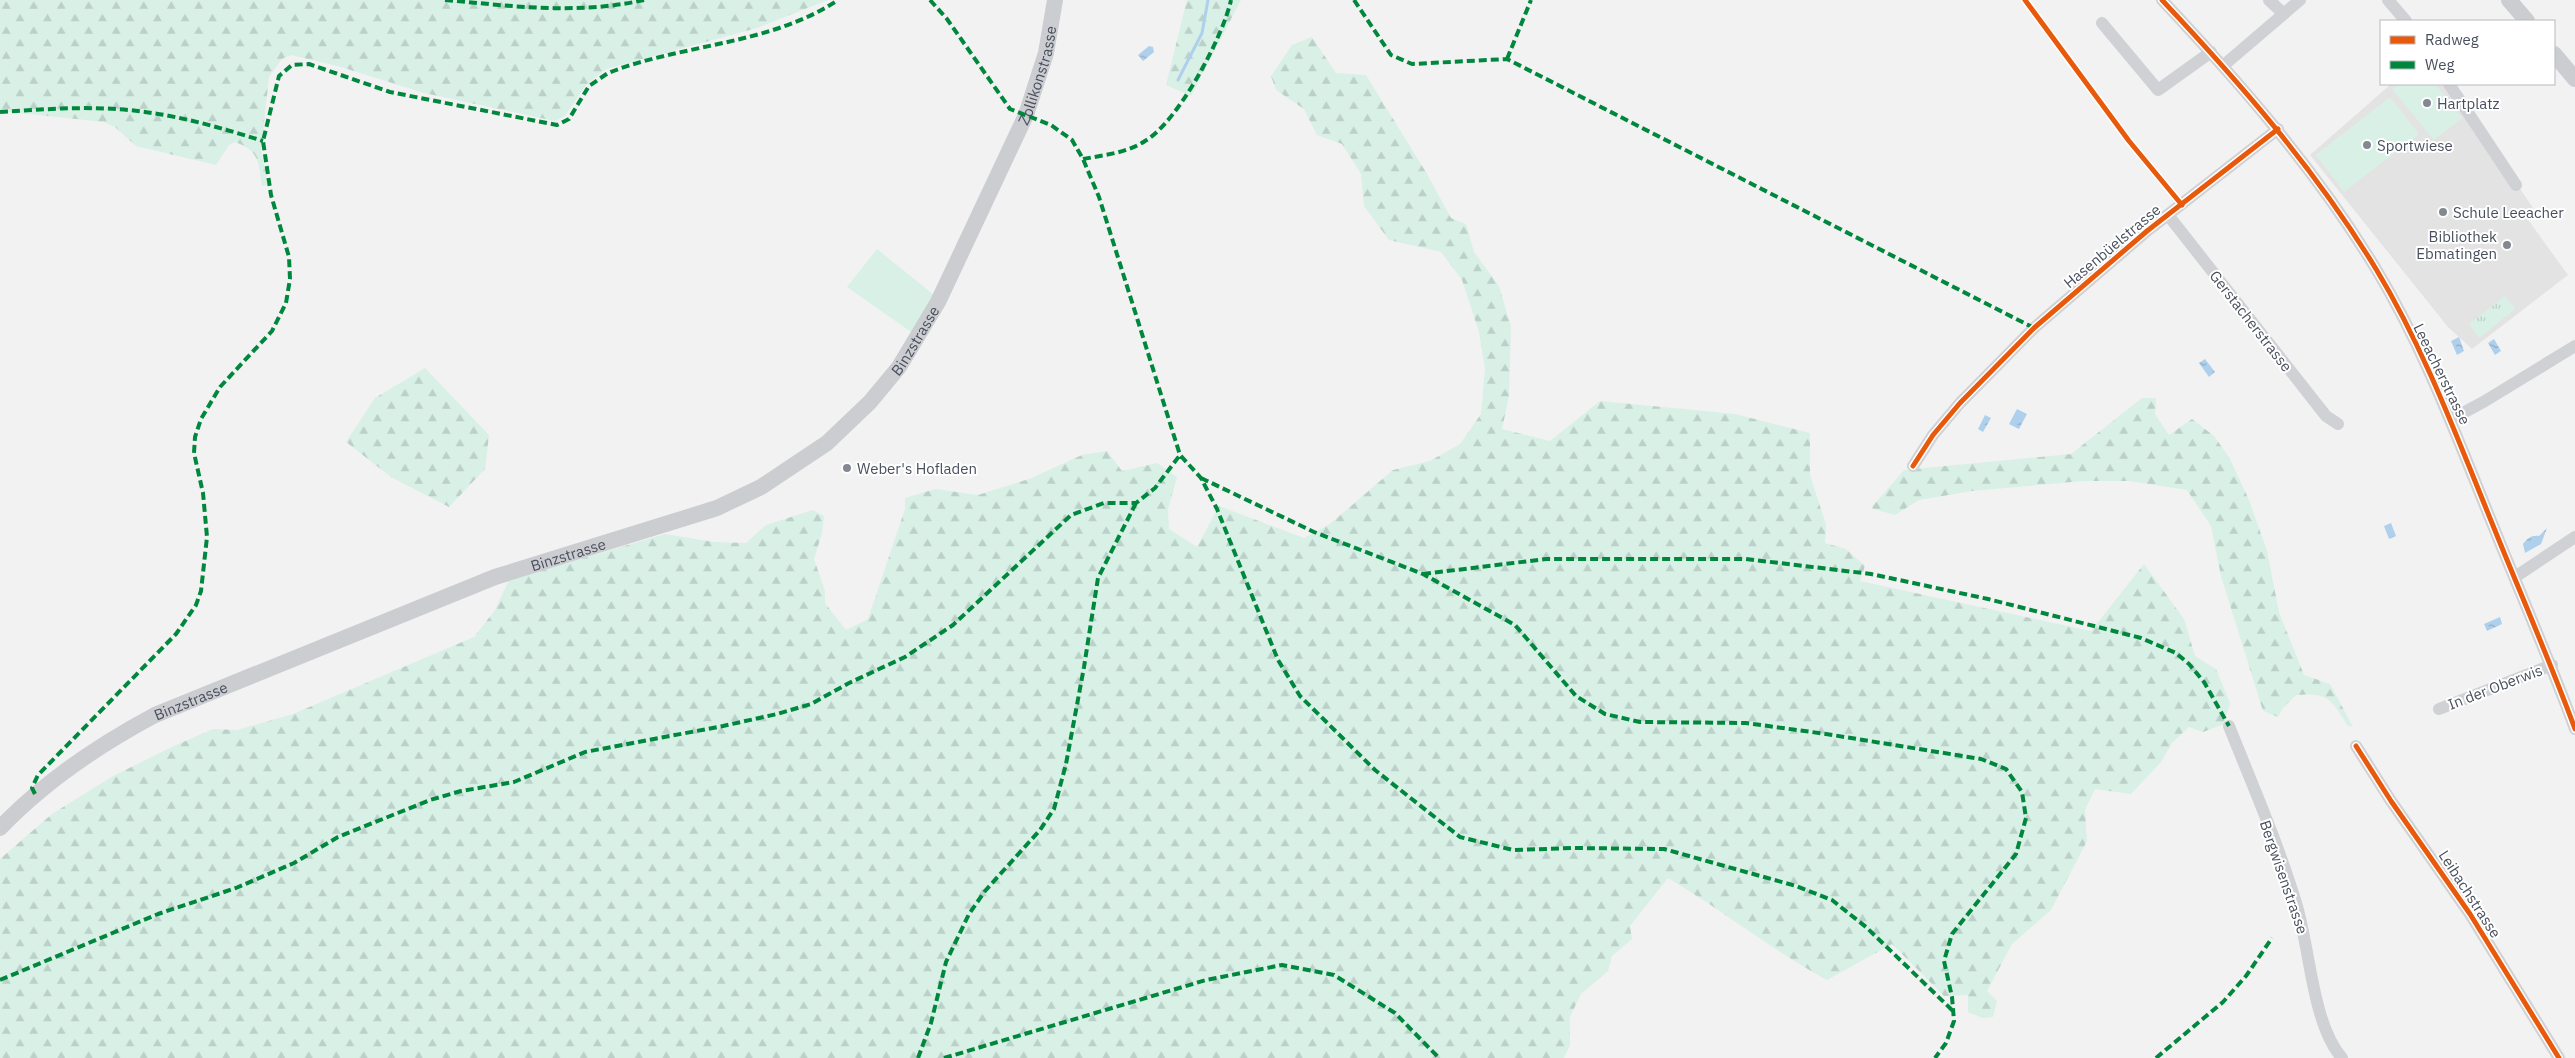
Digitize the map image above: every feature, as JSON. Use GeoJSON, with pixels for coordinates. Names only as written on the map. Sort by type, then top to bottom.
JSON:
{"type":"FeatureCollection","features":[{"type":"Feature","properties":{"kind":"main road","name":"Zollikonstrasse"},"geometry":{"type":"LineString","coordinates":[[1010,146],[1026,115],[1046,53],[1055,0]]}},
{"type":"Feature","properties":{"kind":"main road"},"geometry":{"type":"LineString","coordinates":[[2509,0],[2525,20]]}},
{"type":"Feature","properties":{"kind":"main road"},"geometry":{"type":"LineString","coordinates":[[2555,55],[2575,79]]}},
{"type":"Feature","properties":{"kind":"main road","name":"Binzstrasse"},"geometry":{"type":"LineString","coordinates":[[0,828],[35,794],[69,767],[106,742],[155,715],[486,580],[717,508],[761,487],[788,471],[827,443],[853,419],[903,361],[938,302],[1010,146]]}},
{"type":"Feature","properties":{"kind":"street","name":"Leeacherstrasse"},"geometry":{"type":"LineString","coordinates":[[2162,0],[2224,65],[2294,148],[2378,272],[2452,419],[2552,665],[2575,729]]}},
{"type":"Feature","properties":{"kind":"street"},"geometry":{"type":"LineString","coordinates":[[2269,0],[2284,14]]}},
{"type":"Feature","properties":{"kind":"street"},"geometry":{"type":"LineString","coordinates":[[2224,65],[2300,0]]}},
{"type":"Feature","properties":{"kind":"street"},"geometry":{"type":"LineString","coordinates":[[2388,0],[2405,20]]}},
{"type":"Feature","properties":{"kind":"street"},"geometry":{"type":"LineString","coordinates":[[2102,23],[2158,90],[2211,52]]}},
{"type":"Feature","properties":{"kind":"street"},"geometry":{"type":"LineString","coordinates":[[2450,85],[2516,185]]}},
{"type":"Feature","properties":{"kind":"street","name":"Hasenbüelstrasse"},"geometry":{"type":"LineString","coordinates":[[1913,466],[1960,402],[2034,328],[2168,215],[2278,129]]}},
{"type":"Feature","properties":{"kind":"street","name":"Gerstacherstrasse"},"geometry":{"type":"LineString","coordinates":[[2168,215],[2326,416],[2338,424]]}},
{"type":"Feature","properties":{"kind":"street"},"geometry":{"type":"LineString","coordinates":[[2452,419],[2575,346]]}},
{"type":"Feature","properties":{"kind":"street"},"geometry":{"type":"LineString","coordinates":[[2515,577],[2575,537]]}},
{"type":"Feature","properties":{"kind":"street","name":"In der Oberwis"},"geometry":{"type":"LineString","coordinates":[[2439,709],[2552,665]]}},
{"type":"Feature","properties":{"kind":"street","name":"Bergwisenstrasse"},"geometry":{"type":"LineString","coordinates":[[2229,726],[2297,904],[2324,1027],[2335,1050],[2342,1058]]}},
{"type":"Feature","properties":{"kind":"street","name":"Leibachstrasse"},"geometry":{"type":"LineString","coordinates":[[2356,746],[2391,801],[2460,897],[2559,1058]]}},
{"type":"Feature","properties":{"kind":"shaded area","name":"Schule Leeacher"},"geometry":{"type":"Polygon","coordinates":[[[2390,85],[2450,85],[2533,208],[2526,217],[2568,275],[2472,349],[2448,327],[2310,155],[2390,85]]]}},
{"type":"Feature","properties":{"kind":"green space"},"geometry":{"type":"Polygon","coordinates":[[[0,0],[828,0],[757,28],[606,69],[586,85],[565,116],[555,121],[424,93],[341,67],[291,55],[282,59],[269,77],[261,150],[268,185],[262,186],[256,158],[249,149],[235,142],[229,145],[216,165],[136,146],[115,127],[104,122],[0,111],[0,0]]]}},
{"type":"Feature","properties":{"kind":"green space"},"geometry":{"type":"Polygon","coordinates":[[[1187,0],[1241,0],[1191,96],[1166,85],[1187,0]]]}},
{"type":"Feature","properties":{"kind":"green space"},"geometry":{"type":"Polygon","coordinates":[[[1312,37],[1336,73],[1366,75],[1427,174],[1451,218],[1466,224],[1474,252],[1499,286],[1511,327],[1509,396],[1502,429],[1550,441],[1600,401],[1735,414],[1810,433],[1810,475],[1826,525],[1825,543],[1846,549],[1865,566],[1860,581],[2091,631],[2144,564],[2184,619],[2195,656],[2216,669],[2230,703],[2224,724],[2203,732],[2189,727],[2172,743],[2161,762],[2131,794],[2095,789],[2085,810],[2087,841],[2051,910],[2012,944],[1987,991],[1997,1001],[1993,1017],[1982,1018],[1968,1012],[1968,995],[1944,996],[1892,944],[1827,980],[1668,878],[1630,926],[1632,939],[1612,956],[1608,971],[1581,994],[1570,1017],[1570,1045],[1564,1058],[0,1058],[0,859],[52,814],[113,776],[174,746],[213,729],[237,730],[293,714],[474,637],[495,610],[509,580],[665,534],[714,542],[746,543],[766,525],[813,510],[824,516],[822,533],[814,559],[825,591],[825,603],[846,630],[868,619],[905,509],[905,498],[935,489],[978,495],[1029,479],[1082,455],[1107,451],[1122,471],[1157,463],[1177,477],[1168,509],[1169,529],[1197,547],[1219,506],[1304,538],[1330,524],[1393,470],[1430,461],[1460,444],[1481,414],[1485,369],[1479,332],[1462,280],[1441,252],[1389,240],[1364,206],[1361,174],[1342,144],[1317,135],[1304,109],[1276,90],[1271,76],[1292,45],[1312,37]]]}},
{"type":"Feature","properties":{"kind":"green space","name":"Hartplatz"},"geometry":{"type":"Polygon","coordinates":[[[2398,85],[2436,85],[2462,118],[2434,140],[2392,89],[2398,85]]]}},
{"type":"Feature","properties":{"kind":"green space","name":"Sportwiese"},"geometry":{"type":"Polygon","coordinates":[[[2390,97],[2419,134],[2344,192],[2316,155],[2390,97]]]}},
{"type":"Feature","properties":{"kind":"green space"},"geometry":{"type":"Polygon","coordinates":[[[877,249],[934,295],[914,334],[847,287],[877,249]]]}},
{"type":"Feature","properties":{"kind":"green space"},"geometry":{"type":"Polygon","coordinates":[[[2505,296],[2515,309],[2479,338],[2469,324],[2505,296]]]}},
{"type":"Feature","properties":{"kind":"green space"},"geometry":{"type":"Polygon","coordinates":[[[425,368],[489,435],[485,469],[449,507],[391,477],[346,442],[375,398],[425,368]]]}},
{"type":"Feature","properties":{"kind":"green space"},"geometry":{"type":"Polygon","coordinates":[[[2142,398],[2156,398],[2155,414],[2169,435],[2192,419],[2214,436],[2229,457],[2249,500],[2267,551],[2279,612],[2304,675],[2330,684],[2353,727],[2348,726],[2333,704],[2323,697],[2316,695],[2296,695],[2283,708],[2278,717],[2263,711],[2221,576],[2211,526],[2187,490],[2129,481],[2083,481],[1972,491],[1919,500],[1895,515],[1871,508],[1904,470],[2071,454],[2142,398]]]}},
{"type":"Feature","properties":{"kind":"water"},"geometry":{"type":"Polygon","coordinates":[[[1149,46],[1153,47],[1154,52],[1143,61],[1138,55],[1149,46]]]}},
{"type":"Feature","properties":{"kind":"water"},"geometry":{"type":"Polygon","coordinates":[[[2459,337],[2464,351],[2457,355],[2451,341],[2459,337]]]}},
{"type":"Feature","properties":{"kind":"water"},"geometry":{"type":"Polygon","coordinates":[[[2494,339],[2501,351],[2495,355],[2488,343],[2494,339]]]}},
{"type":"Feature","properties":{"kind":"water"},"geometry":{"type":"Polygon","coordinates":[[[2205,359],[2215,372],[2209,377],[2199,363],[2205,359]]]}},
{"type":"Feature","properties":{"kind":"water"},"geometry":{"type":"Polygon","coordinates":[[[2017,409],[2027,414],[2019,429],[2009,424],[2017,409]]]}},
{"type":"Feature","properties":{"kind":"water"},"geometry":{"type":"Polygon","coordinates":[[[1985,415],[1991,418],[1983,432],[1978,429],[1985,415]]]}},
{"type":"Feature","properties":{"kind":"water"},"geometry":{"type":"Polygon","coordinates":[[[2391,523],[2396,536],[2389,539],[2384,526],[2391,523]]]}},
{"type":"Feature","properties":{"kind":"water"},"geometry":{"type":"Polygon","coordinates":[[[2547,528],[2541,544],[2525,553],[2523,544],[2532,537],[2539,536],[2547,528]]]}},
{"type":"Feature","properties":{"kind":"water"},"geometry":{"type":"Polygon","coordinates":[[[2500,617],[2502,624],[2487,631],[2484,624],[2500,617]]]}},
{"type":"Feature","properties":{"kind":"waterway"},"geometry":{"type":"LineString","coordinates":[[1178,80],[1202,33],[1208,0]]}},
{"type":"Feature","properties":{"kind":"marked path"},"geometry":{"type":"LineString","coordinates":[[445,0],[544,8],[594,7],[644,0]]}},
{"type":"Feature","properties":{"kind":"marked path"},"geometry":{"type":"LineString","coordinates":[[35,794],[32,788],[38,775],[176,634],[196,605],[201,591],[207,537],[203,493],[194,453],[195,437],[201,419],[220,387],[272,331],[286,303],[290,279],[289,257],[271,195],[263,141],[279,76],[292,65],[309,64],[390,92],[557,125],[569,119],[589,86],[608,73],[636,63],[755,35],[784,26],[812,15],[838,0]]}},
{"type":"Feature","properties":{"kind":"marked path"},"geometry":{"type":"LineString","coordinates":[[930,0],[947,19],[1010,109],[1051,125],[1072,140],[1083,159],[1099,197],[1180,455],[1201,478],[1217,509],[1278,660],[1300,696],[1375,770],[1460,837],[1513,850],[1574,848],[1664,849],[1796,886],[1832,900],[1866,927],[1953,1011]]}},
{"type":"Feature","properties":{"kind":"marked path"},"geometry":{"type":"LineString","coordinates":[[1083,159],[1131,148],[1145,141],[1158,131],[1185,98],[1209,56],[1219,35],[1231,0]]}},
{"type":"Feature","properties":{"kind":"marked path"},"geometry":{"type":"LineString","coordinates":[[1354,0],[1391,55],[1412,64],[1507,59],[2034,328]]}},
{"type":"Feature","properties":{"kind":"marked path"},"geometry":{"type":"LineString","coordinates":[[1507,59],[1531,0]]}},
{"type":"Feature","properties":{"kind":"marked path"},"geometry":{"type":"LineString","coordinates":[[0,112],[72,108],[127,110],[189,120],[263,141]]}},
{"type":"Feature","properties":{"kind":"marked path"},"geometry":{"type":"LineString","coordinates":[[0,980],[158,914],[236,888],[294,863],[338,837],[430,800],[461,791],[514,782],[585,752],[723,726],[811,704],[849,683],[905,657],[953,625],[1071,515],[1104,503],[1136,503],[1155,488],[1180,455]]}},
{"type":"Feature","properties":{"kind":"marked path"},"geometry":{"type":"LineString","coordinates":[[1201,478],[1314,532],[1423,574],[1515,625],[1576,696],[1605,714],[1640,722],[1746,723],[1981,759],[2006,769],[2022,792],[2026,818],[2016,854],[1952,934],[1944,961],[1952,997],[1954,1021],[1946,1043],[1935,1058]]}},
{"type":"Feature","properties":{"kind":"marked path"},"geometry":{"type":"LineString","coordinates":[[918,1058],[931,1023],[946,962],[969,914],[985,891],[1040,830],[1054,809],[1066,764],[1098,578],[1136,503]]}},
{"type":"Feature","properties":{"kind":"marked path"},"geometry":{"type":"LineString","coordinates":[[1423,574],[1546,559],[1746,559],[1871,574],[1988,599],[2141,638],[2176,653],[2189,664],[2204,682],[2229,726]]}},
{"type":"Feature","properties":{"kind":"marked path"},"geometry":{"type":"LineString","coordinates":[[2156,1058],[2223,1002],[2246,976],[2272,938]]}},
{"type":"Feature","properties":{"kind":"marked path"},"geometry":{"type":"LineString","coordinates":[[944,1058],[1206,980],[1282,965],[1334,975],[1395,1013],[1439,1058]]}},
{"type":"Feature","properties":{"kind":"cycle path"},"geometry":{"type":"LineString","coordinates":[[2025,0],[2129,141],[2182,205]]}},
{"type":"Feature","properties":{"kind":"cycle path"},"geometry":{"type":"LineString","coordinates":[[2162,0],[2249,96],[2303,163],[2353,232],[2394,300],[2425,363],[2454,429],[2546,653],[2575,729]]}},
{"type":"Feature","properties":{"kind":"cycle path"},"geometry":{"type":"LineString","coordinates":[[1913,466],[1933,435],[1960,403],[2034,328],[2147,231],[2278,129]]}},
{"type":"Feature","properties":{"kind":"cycle path"},"geometry":{"type":"LineString","coordinates":[[2356,746],[2391,801],[2470,914],[2559,1058]]}},
{"type":"Feature","properties":{"kind":"place","name":"Hartplatz"},"geometry":{"type":"Point","coordinates":[2427,103]}},
{"type":"Feature","properties":{"kind":"place","name":"Sportwiese"},"geometry":{"type":"Point","coordinates":[2367,145]}},
{"type":"Feature","properties":{"kind":"place","name":"Schule Leeacher"},"geometry":{"type":"Point","coordinates":[2443,212]}},
{"type":"Feature","properties":{"kind":"place","name":"Bibliothek Ebmatingen"},"geometry":{"type":"Point","coordinates":[2507,245]}},
{"type":"Feature","properties":{"kind":"place","name":"Weber's Hofladen"},"geometry":{"type":"Point","coordinates":[847,468]}}]}
